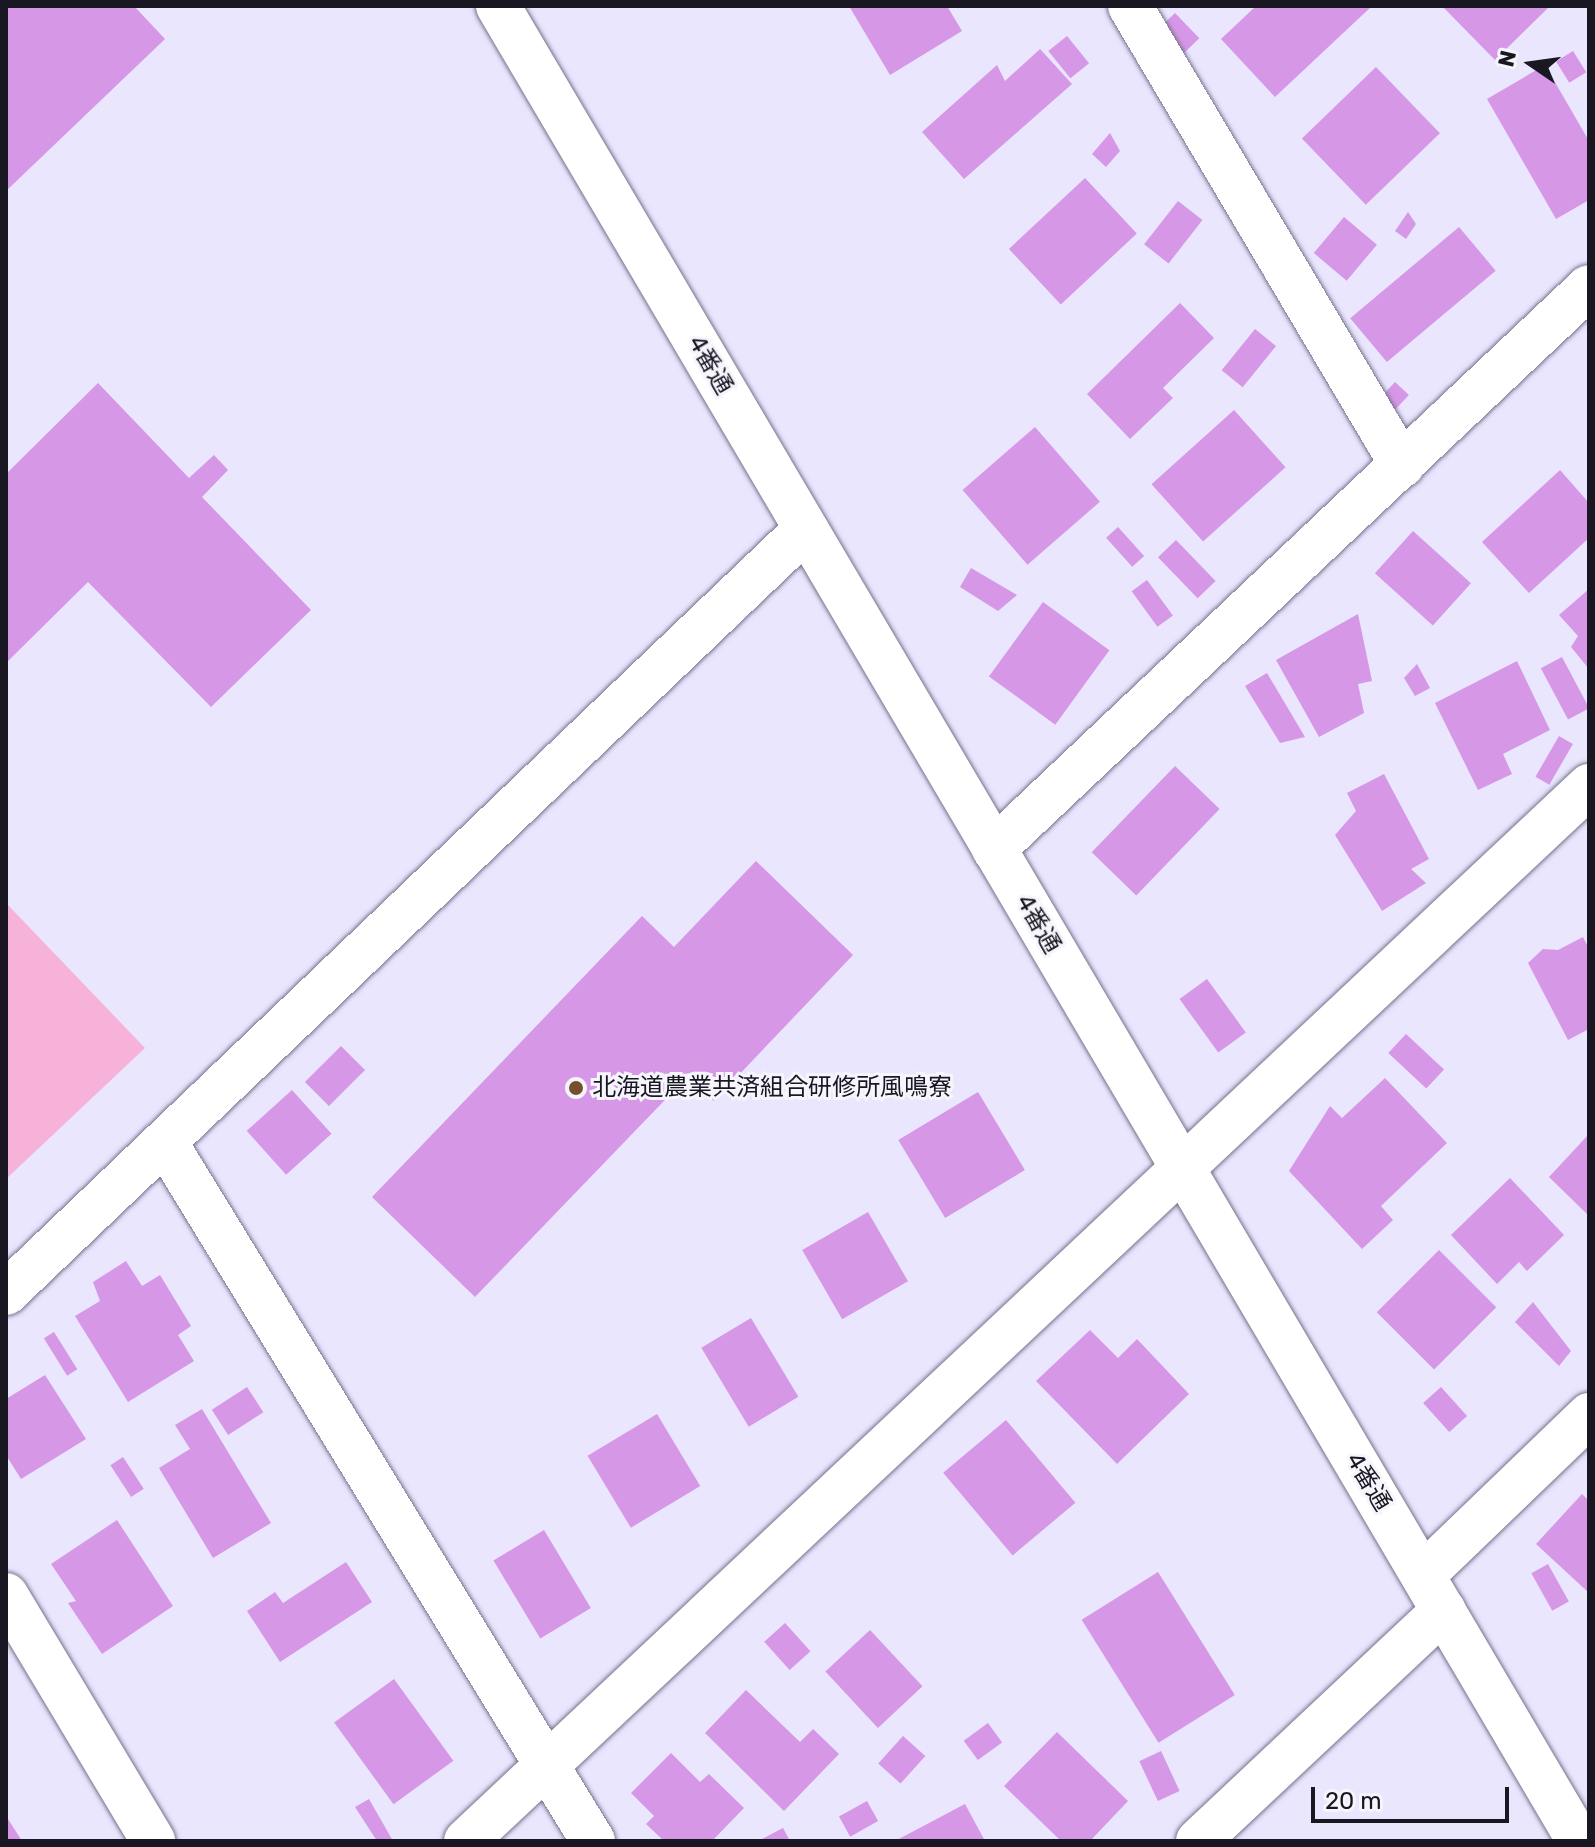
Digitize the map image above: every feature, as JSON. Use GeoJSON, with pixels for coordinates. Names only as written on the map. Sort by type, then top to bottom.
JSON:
{"type":"FeatureCollection","features":[{"type":"Feature","properties":{"kind":"street","name":"4番通"},"geometry":{"type":"LineString","coordinates":[[498,6],[1579,1841]]}},
{"type":"Feature","properties":{"kind":"street"},"geometry":{"type":"LineString","coordinates":[[1130,6],[1402,465]]}},
{"type":"Feature","properties":{"kind":"street"},"geometry":{"type":"LineString","coordinates":[[994,849],[1589,287]]}},
{"type":"Feature","properties":{"kind":"street"},"geometry":{"type":"LineString","coordinates":[[6,1293],[806,529]]}},
{"type":"Feature","properties":{"kind":"street"},"geometry":{"type":"LineString","coordinates":[[466,1841],[1589,786]]}},
{"type":"Feature","properties":{"kind":"street"},"geometry":{"type":"LineString","coordinates":[[165,1142],[593,1841]]}},
{"type":"Feature","properties":{"kind":"street"},"geometry":{"type":"LineString","coordinates":[[1198,1841],[1434,1592],[1589,1415]]}},
{"type":"Feature","properties":{"kind":"street"},"geometry":{"type":"LineString","coordinates":[[6,1595],[153,1841]]}},
{"type":"Feature","properties":{"kind":"shaded area"},"geometry":{"type":"Polygon","coordinates":[[[6,903],[145,1048],[6,1179],[6,903]]]}},
{"type":"Feature","properties":{"kind":"building"},"geometry":{"type":"Polygon","coordinates":[[[6,6],[134,6],[165,39],[6,191],[6,6]]]}},
{"type":"Feature","properties":{"kind":"building"},"geometry":{"type":"Polygon","coordinates":[[[849,6],[947,6],[962,31],[890,75],[849,6]]]}},
{"type":"Feature","properties":{"kind":"building"},"geometry":{"type":"Polygon","coordinates":[[[1256,6],[1372,6],[1275,97],[1221,39],[1256,6]]]}},
{"type":"Feature","properties":{"kind":"building"},"geometry":{"type":"Polygon","coordinates":[[[1442,6],[1550,6],[1495,60],[1442,6]]]}},
{"type":"Feature","properties":{"kind":"building"},"geometry":{"type":"Polygon","coordinates":[[[1175,13],[1199,38],[1181,56],[1157,30],[1175,13]]]}},
{"type":"Feature","properties":{"kind":"building"},"geometry":{"type":"Polygon","coordinates":[[[1067,36],[1089,63],[1070,78],[1048,51],[1067,36]]]}},
{"type":"Feature","properties":{"kind":"building"},"geometry":{"type":"Polygon","coordinates":[[[1040,49],[1072,84],[964,179],[922,132],[997,65],[1005,81],[1040,49]]]}},
{"type":"Feature","properties":{"kind":"building"},"geometry":{"type":"Polygon","coordinates":[[[1573,51],[1586,72],[1569,83],[1556,62],[1573,51]]]}},
{"type":"Feature","properties":{"kind":"building"},"geometry":{"type":"Polygon","coordinates":[[[1545,65],[1589,141],[1589,200],[1556,219],[1487,99],[1545,65]]]}},
{"type":"Feature","properties":{"kind":"building"},"geometry":{"type":"Polygon","coordinates":[[[1376,67],[1440,133],[1366,205],[1302,139],[1376,67]]]}},
{"type":"Feature","properties":{"kind":"building"},"geometry":{"type":"Polygon","coordinates":[[[1110,133],[1120,151],[1106,167],[1092,154],[1110,133]]]}},
{"type":"Feature","properties":{"kind":"building"},"geometry":{"type":"Polygon","coordinates":[[[1085,178],[1137,234],[1061,305],[1009,249],[1085,178]]]}},
{"type":"Feature","properties":{"kind":"building"},"geometry":{"type":"Polygon","coordinates":[[[1178,201],[1202,220],[1169,263],[1144,244],[1178,201]]]}},
{"type":"Feature","properties":{"kind":"building"},"geometry":{"type":"Polygon","coordinates":[[[1408,212],[1416,224],[1406,239],[1395,231],[1408,212]]]}},
{"type":"Feature","properties":{"kind":"building"},"geometry":{"type":"Polygon","coordinates":[[[1344,217],[1377,245],[1347,281],[1314,253],[1344,217]]]}},
{"type":"Feature","properties":{"kind":"building"},"geometry":{"type":"Polygon","coordinates":[[[1459,227],[1496,271],[1387,362],[1350,318],[1459,227]]]}},
{"type":"Feature","properties":{"kind":"building"},"geometry":{"type":"Polygon","coordinates":[[[1180,303],[1214,338],[1163,388],[1173,398],[1130,439],[1087,394],[1180,303]]]}},
{"type":"Feature","properties":{"kind":"building"},"geometry":{"type":"Polygon","coordinates":[[[1255,329],[1276,346],[1243,387],[1222,370],[1255,329]]]}},
{"type":"Feature","properties":{"kind":"building"},"geometry":{"type":"Polygon","coordinates":[[[1395,382],[1409,395],[1395,410],[1381,397],[1395,382]]]}},
{"type":"Feature","properties":{"kind":"building"},"geometry":{"type":"Polygon","coordinates":[[[98,383],[189,478],[214,455],[228,470],[202,497],[311,610],[211,707],[88,582],[6,663],[6,474],[98,383]]]}},
{"type":"Feature","properties":{"kind":"building"},"geometry":{"type":"Polygon","coordinates":[[[1234,410],[1286,467],[1203,541],[1152,484],[1234,410]]]}},
{"type":"Feature","properties":{"kind":"building"},"geometry":{"type":"Polygon","coordinates":[[[1035,427],[1100,502],[1027,565],[963,490],[1035,427]]]}},
{"type":"Feature","properties":{"kind":"building"},"geometry":{"type":"Polygon","coordinates":[[[1560,470],[1589,503],[1589,538],[1529,593],[1482,542],[1560,470]]]}},
{"type":"Feature","properties":{"kind":"building"},"geometry":{"type":"Polygon","coordinates":[[[1118,527],[1144,556],[1132,567],[1106,538],[1118,527]]]}},
{"type":"Feature","properties":{"kind":"building"},"geometry":{"type":"Polygon","coordinates":[[[1413,531],[1471,583],[1433,626],[1375,573],[1413,531]]]}},
{"type":"Feature","properties":{"kind":"building"},"geometry":{"type":"Polygon","coordinates":[[[1176,540],[1216,581],[1198,598],[1158,557],[1176,540]]]}},
{"type":"Feature","properties":{"kind":"building"},"geometry":{"type":"Polygon","coordinates":[[[971,568],[1017,595],[998,611],[960,587],[971,568]]]}},
{"type":"Feature","properties":{"kind":"building"},"geometry":{"type":"Polygon","coordinates":[[[1147,580],[1173,616],[1157,627],[1132,591],[1147,580]]]}},
{"type":"Feature","properties":{"kind":"building"},"geometry":{"type":"Polygon","coordinates":[[[1589,589],[1589,669],[1571,647],[1578,636],[1559,615],[1589,589]]]}},
{"type":"Feature","properties":{"kind":"building"},"geometry":{"type":"Polygon","coordinates":[[[1043,602],[1109,650],[1055,725],[989,676],[1043,602]]]}},
{"type":"Feature","properties":{"kind":"building"},"geometry":{"type":"Polygon","coordinates":[[[1358,614],[1372,681],[1358,684],[1364,713],[1319,737],[1276,660],[1358,614]]]}},
{"type":"Feature","properties":{"kind":"building"},"geometry":{"type":"Polygon","coordinates":[[[1562,657],[1589,708],[1568,719],[1541,668],[1562,657]]]}},
{"type":"Feature","properties":{"kind":"building"},"geometry":{"type":"Polygon","coordinates":[[[1517,661],[1550,730],[1503,754],[1512,774],[1478,790],[1435,703],[1517,661]]]}},
{"type":"Feature","properties":{"kind":"building"},"geometry":{"type":"Polygon","coordinates":[[[1417,664],[1430,688],[1415,696],[1404,678],[1417,664]]]}},
{"type":"Feature","properties":{"kind":"building"},"geometry":{"type":"Polygon","coordinates":[[[1267,673],[1305,737],[1280,743],[1245,686],[1267,673]]]}},
{"type":"Feature","properties":{"kind":"building"},"geometry":{"type":"Polygon","coordinates":[[[1559,736],[1573,744],[1549,785],[1536,777],[1559,736]]]}},
{"type":"Feature","properties":{"kind":"building"},"geometry":{"type":"Polygon","coordinates":[[[1175,766],[1220,809],[1136,895],[1092,852],[1175,766]]]}},
{"type":"Feature","properties":{"kind":"building"},"geometry":{"type":"Polygon","coordinates":[[[1384,774],[1429,859],[1411,869],[1426,883],[1382,911],[1335,835],[1356,811],[1347,793],[1384,774]]]}},
{"type":"Feature","properties":{"kind":"building","name":"北海道農業共済組合研修所風鳴寮"},"geometry":{"type":"Polygon","coordinates":[[[756,861],[853,955],[714,1101],[688,1076],[475,1297],[372,1197],[642,916],[674,947],[756,861]]]}},
{"type":"Feature","properties":{"kind":"building"},"geometry":{"type":"Polygon","coordinates":[[[1583,937],[1589,949],[1589,1029],[1568,1040],[1528,963],[1543,949],[1558,950],[1583,937]]]}},
{"type":"Feature","properties":{"kind":"building"},"geometry":{"type":"Polygon","coordinates":[[[1207,979],[1246,1032],[1218,1052],[1179,999],[1207,979]]]}},
{"type":"Feature","properties":{"kind":"building"},"geometry":{"type":"Polygon","coordinates":[[[1406,1034],[1444,1069],[1426,1088],[1388,1053],[1406,1034]]]}},
{"type":"Feature","properties":{"kind":"building"},"geometry":{"type":"Polygon","coordinates":[[[341,1046],[365,1070],[329,1106],[305,1082],[341,1046]]]}},
{"type":"Feature","properties":{"kind":"building"},"geometry":{"type":"Polygon","coordinates":[[[1385,1078],[1447,1143],[1381,1206],[1393,1220],[1362,1249],[1289,1171],[1330,1106],[1342,1118],[1385,1078]]]}},
{"type":"Feature","properties":{"kind":"building"},"geometry":{"type":"Polygon","coordinates":[[[292,1090],[331,1134],[286,1175],[247,1131],[292,1090]]]}},
{"type":"Feature","properties":{"kind":"building"},"geometry":{"type":"Polygon","coordinates":[[[978,1092],[1025,1170],[945,1218],[898,1140],[978,1092]]]}},
{"type":"Feature","properties":{"kind":"building"},"geometry":{"type":"Polygon","coordinates":[[[1589,1134],[1589,1216],[1549,1177],[1589,1134]]]}},
{"type":"Feature","properties":{"kind":"building"},"geometry":{"type":"Polygon","coordinates":[[[1510,1178],[1564,1235],[1527,1271],[1519,1262],[1497,1284],[1451,1235],[1510,1178]]]}},
{"type":"Feature","properties":{"kind":"building"},"geometry":{"type":"Polygon","coordinates":[[[868,1212],[908,1281],[842,1319],[802,1250],[868,1212]]]}},
{"type":"Feature","properties":{"kind":"building"},"geometry":{"type":"Polygon","coordinates":[[[1439,1250],[1496,1307],[1434,1370],[1377,1312],[1439,1250]]]}},
{"type":"Feature","properties":{"kind":"building"},"geometry":{"type":"Polygon","coordinates":[[[126,1261],[142,1286],[160,1275],[191,1326],[178,1335],[194,1361],[128,1402],[75,1316],[100,1301],[93,1282],[126,1261]]]}},
{"type":"Feature","properties":{"kind":"building"},"geometry":{"type":"Polygon","coordinates":[[[1533,1302],[1571,1351],[1559,1366],[1515,1322],[1533,1302]]]}},
{"type":"Feature","properties":{"kind":"building"},"geometry":{"type":"Polygon","coordinates":[[[751,1318],[798,1397],[749,1427],[701,1348],[751,1318]]]}},
{"type":"Feature","properties":{"kind":"building"},"geometry":{"type":"Polygon","coordinates":[[[1090,1330],[1118,1358],[1137,1339],[1189,1394],[1117,1464],[1036,1381],[1090,1330]]]}},
{"type":"Feature","properties":{"kind":"building"},"geometry":{"type":"Polygon","coordinates":[[[54,1332],[77,1369],[67,1376],[44,1338],[54,1332]]]}},
{"type":"Feature","properties":{"kind":"building"},"geometry":{"type":"Polygon","coordinates":[[[45,1375],[86,1439],[21,1479],[6,1455],[6,1399],[45,1375]]]}},
{"type":"Feature","properties":{"kind":"building"},"geometry":{"type":"Polygon","coordinates":[[[247,1387],[263,1412],[228,1435],[212,1410],[247,1387]]]}},
{"type":"Feature","properties":{"kind":"building"},"geometry":{"type":"Polygon","coordinates":[[[1441,1387],[1467,1416],[1449,1432],[1423,1403],[1441,1387]]]}},
{"type":"Feature","properties":{"kind":"building"},"geometry":{"type":"Polygon","coordinates":[[[202,1409],[271,1523],[213,1558],[159,1468],[190,1449],[175,1425],[202,1409]]]}},
{"type":"Feature","properties":{"kind":"building"},"geometry":{"type":"Polygon","coordinates":[[[657,1414],[700,1486],[631,1528],[588,1456],[657,1414]]]}},
{"type":"Feature","properties":{"kind":"building"},"geometry":{"type":"Polygon","coordinates":[[[1006,1420],[1075,1503],[1013,1555],[943,1473],[1006,1420]]]}},
{"type":"Feature","properties":{"kind":"building"},"geometry":{"type":"Polygon","coordinates":[[[123,1457],[144,1489],[131,1497],[110,1465],[123,1457]]]}},
{"type":"Feature","properties":{"kind":"building"},"geometry":{"type":"Polygon","coordinates":[[[1582,1494],[1589,1501],[1589,1593],[1536,1544],[1582,1494]]]}},
{"type":"Feature","properties":{"kind":"building"},"geometry":{"type":"Polygon","coordinates":[[[117,1520],[173,1606],[102,1654],[68,1603],[76,1601],[51,1564],[117,1520]]]}},
{"type":"Feature","properties":{"kind":"building"},"geometry":{"type":"Polygon","coordinates":[[[544,1530],[591,1608],[540,1638],[493,1560],[544,1530]]]}},
{"type":"Feature","properties":{"kind":"building"},"geometry":{"type":"Polygon","coordinates":[[[346,1562],[372,1602],[280,1662],[247,1611],[275,1592],[283,1603],[346,1562]]]}},
{"type":"Feature","properties":{"kind":"building"},"geometry":{"type":"Polygon","coordinates":[[[1548,1564],[1569,1602],[1552,1611],[1531,1573],[1548,1564]]]}},
{"type":"Feature","properties":{"kind":"building"},"geometry":{"type":"Polygon","coordinates":[[[1158,1572],[1235,1695],[1159,1743],[1082,1620],[1158,1572]]]}},
{"type":"Feature","properties":{"kind":"building"},"geometry":{"type":"Polygon","coordinates":[[[785,1623],[810,1651],[790,1670],[764,1642],[785,1623]]]}},
{"type":"Feature","properties":{"kind":"building"},"geometry":{"type":"Polygon","coordinates":[[[870,1630],[923,1686],[878,1728],[825,1672],[870,1630]]]}},
{"type":"Feature","properties":{"kind":"building"},"geometry":{"type":"Polygon","coordinates":[[[394,1679],[453,1761],[393,1804],[334,1722],[394,1679]]]}},
{"type":"Feature","properties":{"kind":"building"},"geometry":{"type":"Polygon","coordinates":[[[746,1690],[800,1742],[813,1729],[839,1754],[784,1811],[705,1733],[746,1690]]]}},
{"type":"Feature","properties":{"kind":"building"},"geometry":{"type":"Polygon","coordinates":[[[988,1723],[1002,1742],[978,1760],[964,1741],[988,1723]]]}},
{"type":"Feature","properties":{"kind":"building"},"geometry":{"type":"Polygon","coordinates":[[[1057,1732],[1128,1801],[1090,1841],[1061,1841],[1004,1786],[1057,1732]]]}},
{"type":"Feature","properties":{"kind":"building"},"geometry":{"type":"Polygon","coordinates":[[[903,1736],[925,1756],[901,1784],[878,1763],[903,1736]]]}},
{"type":"Feature","properties":{"kind":"building"},"geometry":{"type":"Polygon","coordinates":[[[1161,1751],[1180,1791],[1158,1801],[1139,1761],[1161,1751]]]}},
{"type":"Feature","properties":{"kind":"building"},"geometry":{"type":"Polygon","coordinates":[[[671,1753],[700,1782],[709,1774],[744,1808],[712,1841],[664,1841],[646,1824],[654,1816],[631,1793],[671,1753]]]}},
{"type":"Feature","properties":{"kind":"building"},"geometry":{"type":"Polygon","coordinates":[[[369,1799],[393,1841],[377,1841],[355,1807],[369,1799]]]}},
{"type":"Feature","properties":{"kind":"building"},"geometry":{"type":"Polygon","coordinates":[[[867,1801],[878,1821],[850,1837],[839,1817],[867,1801]]]}},
{"type":"Feature","properties":{"kind":"building"},"geometry":{"type":"Polygon","coordinates":[[[965,1804],[985,1841],[895,1841],[965,1804]]]}},
{"type":"Feature","properties":{"kind":"building"},"geometry":{"type":"Polygon","coordinates":[[[6,1816],[22,1841],[6,1841],[6,1816]]]}},
{"type":"Feature","properties":{"kind":"building"},"geometry":{"type":"Polygon","coordinates":[[[783,1828],[790,1841],[758,1841],[783,1828]]]}},
{"type":"Feature","properties":{"kind":"place","name":"北海道農業共済組合研修所風鳴寮"},"geometry":{"type":"Point","coordinates":[576,1088]}}]}
